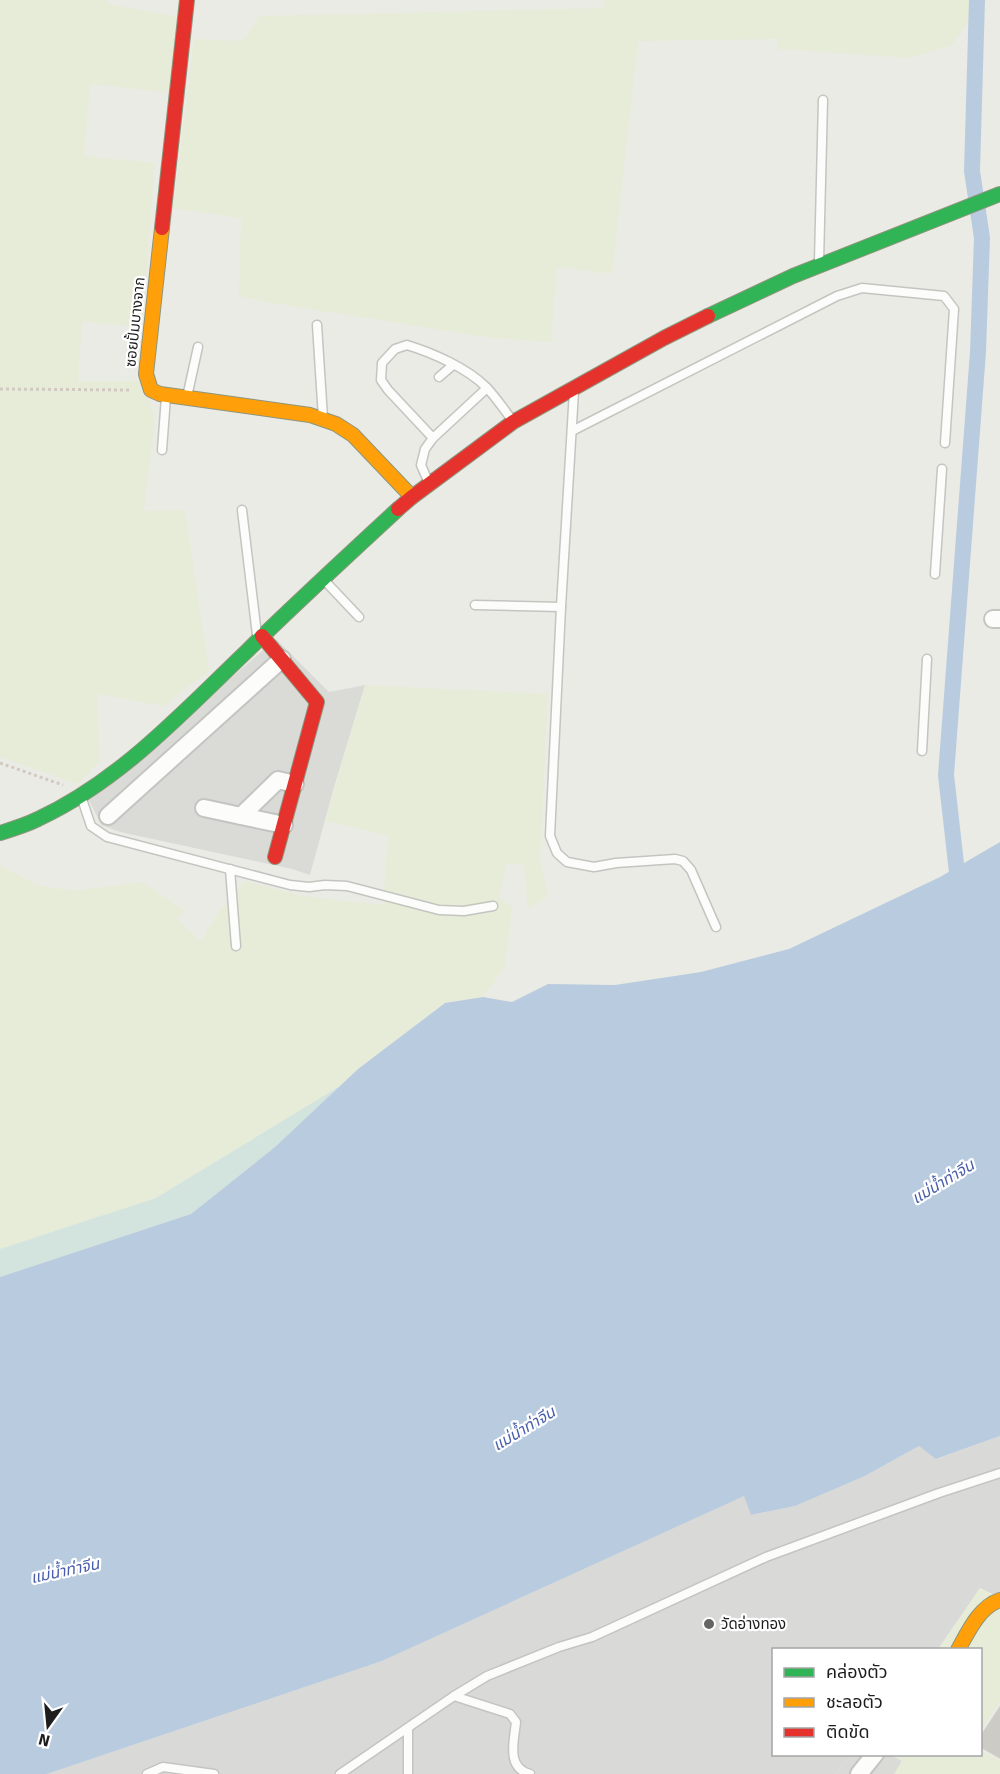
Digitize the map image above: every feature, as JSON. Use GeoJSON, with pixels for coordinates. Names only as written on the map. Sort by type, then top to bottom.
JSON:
{"type":"FeatureCollection","features":[{"type":"Feature","properties":{"kind":"main road","name":"ซอยปั้มบางจาก"},"geometry":{"type":"LineString","coordinates":[[151,390],[146,374],[187,0]]}},
{"type":"Feature","properties":{"kind":"main road"},"geometry":{"type":"LineString","coordinates":[[0,833],[37,820],[66,806],[128,762],[162,733],[322,578],[412,497],[513,422],[664,338],[734,303],[819,266],[1000,194]]}},
{"type":"Feature","properties":{"kind":"main road"},"geometry":{"type":"LineString","coordinates":[[151,390],[187,398],[310,415],[336,424],[353,435],[412,497]]}},
{"type":"Feature","properties":{"kind":"main road"},"geometry":{"type":"LineString","coordinates":[[260,638],[282,659],[317,702],[275,857]]}},
{"type":"Feature","properties":{"kind":"main road"},"geometry":{"type":"LineString","coordinates":[[959,1648],[986,1606],[1000,1600]]}},
{"type":"Feature","properties":{"kind":"street"},"geometry":{"type":"LineString","coordinates":[[108,816],[282,659]]}},
{"type":"Feature","properties":{"kind":"street"},"geometry":{"type":"LineString","coordinates":[[241,816],[278,780],[295,784]]}},
{"type":"Feature","properties":{"kind":"street"},"geometry":{"type":"LineString","coordinates":[[204,808],[284,825]]}},
{"type":"Feature","properties":{"kind":"street"},"geometry":{"type":"LineString","coordinates":[[860,1774],[874,1756]]}},
{"type":"Feature","properties":{"kind":"lane"},"geometry":{"type":"LineString","coordinates":[[819,266],[823,100]]}},
{"type":"Feature","properties":{"kind":"lane"},"geometry":{"type":"LineString","coordinates":[[572,431],[837,296],[862,288],[944,296],[954,309],[945,443]]}},
{"type":"Feature","properties":{"kind":"lane"},"geometry":{"type":"LineString","coordinates":[[317,325],[324,420]]}},
{"type":"Feature","properties":{"kind":"lane"},"geometry":{"type":"LineString","coordinates":[[433,438],[381,380],[382,363],[395,349],[407,345],[426,351],[471,375],[487,388],[513,422]]}},
{"type":"Feature","properties":{"kind":"lane"},"geometry":{"type":"LineString","coordinates":[[187,398],[198,347]]}},
{"type":"Feature","properties":{"kind":"lane"},"geometry":{"type":"LineString","coordinates":[[439,377],[453,365]]}},
{"type":"Feature","properties":{"kind":"lane"},"geometry":{"type":"LineString","coordinates":[[429,484],[421,465],[425,449],[433,438],[487,388]]}},
{"type":"Feature","properties":{"kind":"lane"},"geometry":{"type":"LineString","coordinates":[[575,388],[550,836],[557,854],[567,862],[594,867],[616,863],[675,859],[683,861],[692,870],[716,927]]}},
{"type":"Feature","properties":{"kind":"lane"},"geometry":{"type":"LineString","coordinates":[[162,450],[167,394]]}},
{"type":"Feature","properties":{"kind":"lane"},"geometry":{"type":"LineString","coordinates":[[404,407],[411,401]]}},
{"type":"Feature","properties":{"kind":"lane"},"geometry":{"type":"LineString","coordinates":[[935,574],[942,470]]}},
{"type":"Feature","properties":{"kind":"lane"},"geometry":{"type":"LineString","coordinates":[[242,510],[260,638]]}},
{"type":"Feature","properties":{"kind":"lane"},"geometry":{"type":"LineString","coordinates":[[322,578],[359,617]]}},
{"type":"Feature","properties":{"kind":"lane"},"geometry":{"type":"LineString","coordinates":[[475,605],[561,607]]}},
{"type":"Feature","properties":{"kind":"lane"},"geometry":{"type":"LineString","coordinates":[[922,751],[927,659]]}},
{"type":"Feature","properties":{"kind":"lane"},"geometry":{"type":"LineString","coordinates":[[83,795],[92,826],[107,837],[290,885],[347,886],[439,910],[464,911],[493,906]]}},
{"type":"Feature","properties":{"kind":"lane"},"geometry":{"type":"LineString","coordinates":[[230,869],[236,946]]}},
{"type":"Feature","properties":{"kind":"lane"},"geometry":{"type":"LineString","coordinates":[[340,1774],[454,1696],[488,1676],[559,1647],[592,1637],[766,1557],[1000,1473]]}},
{"type":"Feature","properties":{"kind":"lane"},"geometry":{"type":"LineString","coordinates":[[454,1696],[510,1714],[516,1722],[513,1755],[517,1767],[530,1774]]}},
{"type":"Feature","properties":{"kind":"lane"},"geometry":{"type":"LineString","coordinates":[[408,1728],[408,1774]]}},
{"type":"Feature","properties":{"kind":"lane"},"geometry":{"type":"LineString","coordinates":[[147,1774],[163,1767],[214,1774]]}},
{"type":"Feature","properties":{"kind":"path"},"geometry":{"type":"LineString","coordinates":[[0,389],[151,390]]}},
{"type":"Feature","properties":{"kind":"path"},"geometry":{"type":"LineString","coordinates":[[0,763],[83,795]]}},
{"type":"Feature","properties":{"kind":"shaded area"},"geometry":{"type":"Polygon","coordinates":[[[276,639],[329,692],[365,685],[310,875],[292,869],[120,832],[101,825],[89,800],[276,639]]]}},
{"type":"Feature","properties":{"kind":"shaded area"},"geometry":{"type":"Polygon","coordinates":[[[340,1086],[275,1147],[191,1214],[0,1277],[0,1249],[156,1198],[340,1086]]]}},
{"type":"Feature","properties":{"kind":"shaded area","name":"วัดอ่างทอง"},"geometry":{"type":"Polygon","coordinates":[[[1000,1436],[1000,1598],[980,1588],[939,1648],[772,1648],[772,1756],[849,1756],[835,1774],[47,1774],[382,1661],[745,1495],[751,1515],[795,1506],[865,1476],[919,1446],[937,1459],[1000,1436]]]}},
{"type":"Feature","properties":{"kind":"shaded area"},"geometry":{"type":"Polygon","coordinates":[[[849,1756],[893,1756],[902,1761],[894,1774],[835,1774],[849,1756]]]}},
{"type":"Feature","properties":{"kind":"green space"},"geometry":{"type":"Polygon","coordinates":[[[0,0],[108,0],[108,4],[179,17],[171,93],[90,84],[84,156],[155,163],[142,328],[82,321],[78,381],[141,381],[155,418],[144,511],[185,510],[209,671],[163,706],[98,694],[99,762],[78,784],[0,757],[0,0]]]}},
{"type":"Feature","properties":{"kind":"green space"},"geometry":{"type":"Polygon","coordinates":[[[605,0],[976,0],[976,10],[952,45],[910,58],[778,49],[777,39],[638,41],[612,274],[557,267],[551,342],[492,338],[239,296],[241,218],[173,208],[194,39],[243,41],[259,16],[603,8],[605,0]]]}},
{"type":"Feature","properties":{"kind":"green space"},"geometry":{"type":"Polygon","coordinates":[[[365,685],[548,694],[540,861],[548,896],[528,909],[524,864],[507,864],[499,898],[512,906],[505,967],[483,997],[445,1003],[358,1069],[340,1086],[156,1198],[0,1249],[0,865],[37,885],[73,891],[143,882],[185,911],[177,919],[201,942],[216,916],[245,881],[302,896],[383,905],[388,835],[325,821],[365,685]]]}},
{"type":"Feature","properties":{"kind":"green space"},"geometry":{"type":"Polygon","coordinates":[[[980,1588],[1000,1598],[1000,1701],[982,1728],[982,1648],[939,1648],[980,1588]]]}},
{"type":"Feature","properties":{"kind":"green space"},"geometry":{"type":"Polygon","coordinates":[[[982,1752],[1000,1761],[1000,1774],[894,1774],[902,1761],[893,1756],[982,1756],[982,1752]]]}},
{"type":"Feature","properties":{"kind":"water","name":"แม่น้ำท่าจีน"},"geometry":{"type":"Polygon","coordinates":[[[1000,842],[1000,1436],[936,1459],[919,1446],[865,1476],[795,1506],[751,1515],[744,1496],[382,1661],[47,1774],[0,1774],[0,1277],[191,1214],[275,1147],[358,1069],[445,1003],[483,997],[512,1002],[548,984],[615,985],[701,972],[789,949],[940,877],[1000,842]]]}},
{"type":"Feature","properties":{"kind":"building"},"geometry":{"type":"Polygon","coordinates":[[[1000,1707],[1000,1758],[982,1748],[982,1734],[1000,1707]]]}},
{"type":"Feature","properties":{"kind":"waterway"},"geometry":{"type":"LineString","coordinates":[[959,890],[946,775],[978,352],[982,238],[972,171],[977,0]]}},
{"type":"Feature","properties":{"kind":"traffic: fast"},"geometry":{"type":"LineString","coordinates":[[708,316],[793,276],[1000,194]]}},
{"type":"Feature","properties":{"kind":"traffic: fast"},"geometry":{"type":"LineString","coordinates":[[0,833],[33,821],[68,803],[123,766],[174,722],[398,509]]}},
{"type":"Feature","properties":{"kind":"traffic: slow"},"geometry":{"type":"LineString","coordinates":[[162,228],[146,374],[151,390],[160,394],[310,415],[336,424],[353,435],[412,497]]}},
{"type":"Feature","properties":{"kind":"traffic: slow"},"geometry":{"type":"LineString","coordinates":[[959,1648],[980,1614],[1000,1600]]}},
{"type":"Feature","properties":{"kind":"traffic: jam"},"geometry":{"type":"LineString","coordinates":[[162,228],[187,0]]}},
{"type":"Feature","properties":{"kind":"traffic: jam"},"geometry":{"type":"LineString","coordinates":[[398,509],[513,422],[708,316]]}},
{"type":"Feature","properties":{"kind":"traffic: jam"},"geometry":{"type":"LineString","coordinates":[[262,636],[317,702],[275,857]]}},
{"type":"Feature","properties":{"kind":"place","name":"วัดอ่างทอง"},"geometry":{"type":"Point","coordinates":[709,1624]}}]}
